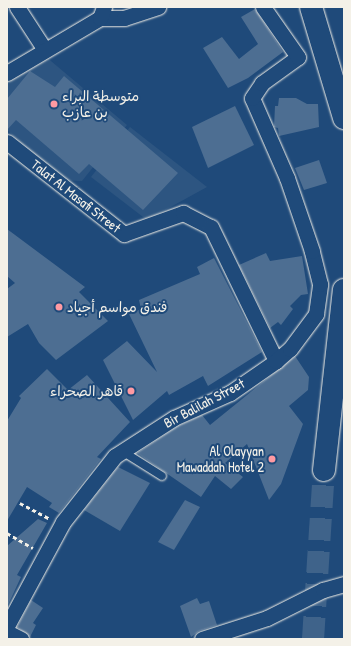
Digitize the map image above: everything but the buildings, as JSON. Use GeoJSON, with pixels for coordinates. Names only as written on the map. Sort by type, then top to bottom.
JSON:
{"type":"FeatureCollection","features":[{"type":"Feature","properties":{"kind":"highway"},"geometry":{"type":"LineString","coordinates":[[311,7],[344,118]]}},
{"type":"Feature","properties":{"kind":"highway"},"geometry":{"type":"LineString","coordinates":[[324,470],[344,290]]}},
{"type":"Feature","properties":{"kind":"street"},"geometry":{"type":"LineString","coordinates":[[17,7],[45,50]]}},
{"type":"Feature","properties":{"kind":"street"},"geometry":{"type":"LineString","coordinates":[[7,72],[45,50],[102,12],[124,18],[158,7]]}},
{"type":"Feature","properties":{"kind":"street","name":"Bir Balilah Street"},"geometry":{"type":"LineString","coordinates":[[7,626],[61,526],[115,456],[174,418],[230,393],[276,361],[290,349],[316,314],[320,284],[312,251],[287,178],[252,98],[262,83],[298,58],[263,7]]}},
{"type":"Feature","properties":{"kind":"street","name":"Talat Al Masafi Street"},"geometry":{"type":"LineString","coordinates":[[7,142],[124,234],[183,213],[211,226],[276,361]]}},
{"type":"Feature","properties":{"kind":"street"},"geometry":{"type":"LineString","coordinates":[[202,639],[267,618],[323,590],[344,584]]}},
{"type":"Feature","properties":{"kind":"street"},"geometry":{"type":"LineString","coordinates":[[7,632],[20,639]]}},
{"type":"Feature","properties":{"kind":"lane"},"geometry":{"type":"LineString","coordinates":[[122,451],[162,476]]}},
{"type":"Feature","properties":{"kind":"path"},"geometry":{"type":"LineString","coordinates":[[20,503],[61,526]]}},
{"type":"Feature","properties":{"kind":"path"},"geometry":{"type":"LineString","coordinates":[[7,533],[46,555]]}},
{"type":"Feature","properties":{"kind":"shaded area","name":"متوسطة البراء بن عازب"},"geometry":{"type":"Polygon","coordinates":[[[45,56],[127,125],[82,181],[63,180],[7,130],[7,82],[45,56]]]}},
{"type":"Feature","properties":{"kind":"shaded area"},"geometry":{"type":"Polygon","coordinates":[[[130,127],[207,187],[147,220],[91,177],[130,127]]]}},
{"type":"Feature","properties":{"kind":"tunnel"},"geometry":{"type":"LineString","coordinates":[[313,639],[324,470]]}},
{"type":"Feature","properties":{"kind":"place","name":"متوسطة البراء بن عازب"},"geometry":{"type":"Point","coordinates":[54,104]}},
{"type":"Feature","properties":{"kind":"place","name":"فندق مواسم أجياد"},"geometry":{"type":"Point","coordinates":[59,307]}},
{"type":"Feature","properties":{"kind":"place","name":"قاهر الصحراء"},"geometry":{"type":"Point","coordinates":[131,391]}},
{"type":"Feature","properties":{"kind":"place","name":"Al Olayyan Mawaddah Hotel 2"},"geometry":{"type":"Point","coordinates":[272,459]}}]}
